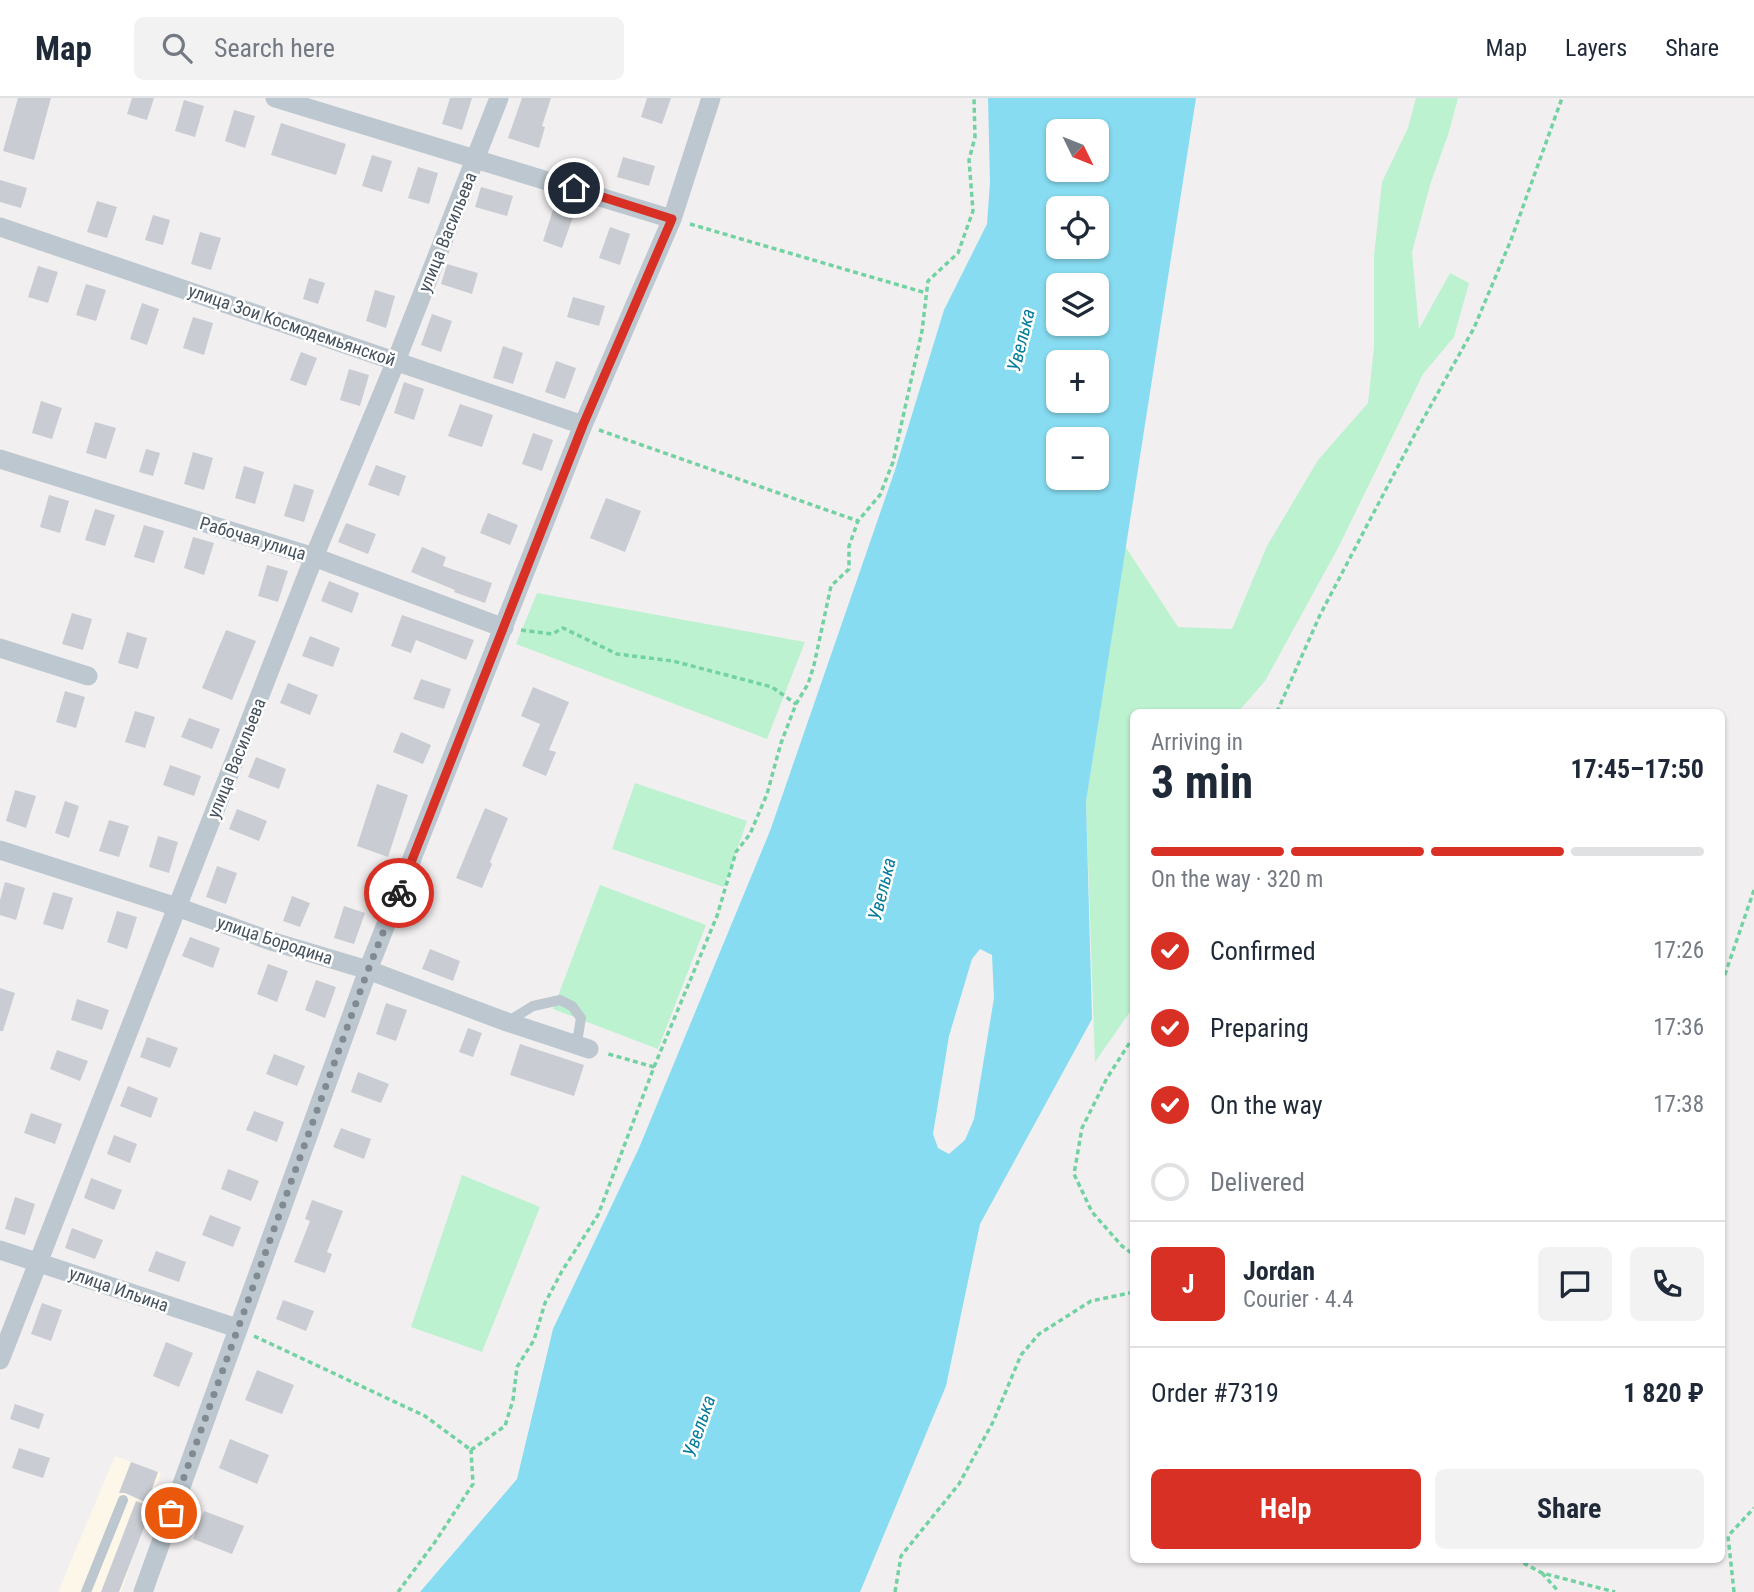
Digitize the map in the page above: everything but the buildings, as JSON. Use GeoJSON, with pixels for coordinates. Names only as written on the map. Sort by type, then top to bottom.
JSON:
{"type":"FeatureCollection","features":[{"type":"Feature","properties":{"kind":"street"},"geometry":{"type":"LineString","coordinates":[[275,98],[672,219]]}},
{"type":"Feature","properties":{"kind":"street","name":"улица Васильева"},"geometry":{"type":"LineString","coordinates":[[0,1360],[314,558],[396,361],[499,98]]}},
{"type":"Feature","properties":{"kind":"street"},"geometry":{"type":"LineString","coordinates":[[143,1592],[368,970],[583,425],[672,219],[711,98]]}},
{"type":"Feature","properties":{"kind":"street","name":"улица Зои Космодемьянской"},"geometry":{"type":"LineString","coordinates":[[0,227],[583,425]]}},
{"type":"Feature","properties":{"kind":"street","name":"Рабочая улица"},"geometry":{"type":"LineString","coordinates":[[0,459],[314,558],[503,628]]}},
{"type":"Feature","properties":{"kind":"street"},"geometry":{"type":"LineString","coordinates":[[0,648],[88,676]]}},
{"type":"Feature","properties":{"kind":"street","name":"улица Бородина"},"geometry":{"type":"LineString","coordinates":[[0,850],[177,907],[274,942],[368,970],[507,1022],[589,1049]]}},
{"type":"Feature","properties":{"kind":"street","name":"улица Ильина"},"geometry":{"type":"LineString","coordinates":[[0,1250],[237,1328]]}},
{"type":"Feature","properties":{"kind":"lane"},"geometry":{"type":"LineString","coordinates":[[507,1022],[533,1006],[560,1000],[572,1006],[581,1018],[578,1036],[567,1043]]}},
{"type":"Feature","properties":{"kind":"lane"},"geometry":{"type":"LineString","coordinates":[[86,1592],[123,1500]]}},
{"type":"Feature","properties":{"kind":"path"},"geometry":{"type":"LineString","coordinates":[[471,1450],[505,1426],[513,1400],[517,1367],[534,1340],[545,1303],[598,1215],[654,1067],[716,916],[736,852],[750,834],[767,794],[781,743],[796,704],[808,684],[831,586],[849,569],[849,546],[858,521],[880,495],[893,462],[922,331],[928,281],[958,253],[973,211],[969,160],[975,137],[974,98]]}},
{"type":"Feature","properties":{"kind":"path"},"geometry":{"type":"LineString","coordinates":[[1278,709],[1320,615],[1474,328],[1511,240],[1562,98]]}},
{"type":"Feature","properties":{"kind":"path"},"geometry":{"type":"LineString","coordinates":[[672,219],[926,293]]}},
{"type":"Feature","properties":{"kind":"path"},"geometry":{"type":"LineString","coordinates":[[583,425],[858,521]]}},
{"type":"Feature","properties":{"kind":"path"},"geometry":{"type":"LineString","coordinates":[[503,628],[552,634],[563,628],[617,654],[673,660],[772,687],[796,704]]}},
{"type":"Feature","properties":{"kind":"path"},"geometry":{"type":"LineString","coordinates":[[1725,974],[1754,890]]}},
{"type":"Feature","properties":{"kind":"path"},"geometry":{"type":"LineString","coordinates":[[1130,1042],[1107,1078],[1082,1128],[1074,1174],[1092,1212],[1130,1252]]}},
{"type":"Feature","properties":{"kind":"path"},"geometry":{"type":"LineString","coordinates":[[589,1049],[654,1067]]}},
{"type":"Feature","properties":{"kind":"path"},"geometry":{"type":"LineString","coordinates":[[895,1592],[901,1556],[959,1483],[993,1422],[1021,1355],[1039,1334],[1091,1301],[1130,1293]]}},
{"type":"Feature","properties":{"kind":"path"},"geometry":{"type":"LineString","coordinates":[[237,1328],[425,1416],[471,1450]]}},
{"type":"Feature","properties":{"kind":"path"},"geometry":{"type":"LineString","coordinates":[[398,1592],[473,1484],[471,1450]]}},
{"type":"Feature","properties":{"kind":"path"},"geometry":{"type":"LineString","coordinates":[[1734,1592],[1728,1536],[1754,1508]]}},
{"type":"Feature","properties":{"kind":"path"},"geometry":{"type":"LineString","coordinates":[[1524,1563],[1542,1573],[1615,1592]]}},
{"type":"Feature","properties":{"kind":"path"},"geometry":{"type":"LineString","coordinates":[[1542,1573],[1559,1592]]}},
{"type":"Feature","properties":{"kind":"shaded area"},"geometry":{"type":"Polygon","coordinates":[[[115,1456],[161,1473],[121,1592],[58,1592],[115,1456]]]}},
{"type":"Feature","properties":{"kind":"green space"},"geometry":{"type":"Polygon","coordinates":[[[1416,98],[1458,98],[1412,252],[1419,329],[1450,273],[1469,283],[1454,337],[1423,374],[1338,548],[1265,681],[1241,709],[1130,709],[1130,1012],[1095,1062],[1086,802],[1125,546],[1178,627],[1232,629],[1267,546],[1318,460],[1368,403],[1374,347],[1374,256],[1382,182],[1408,128],[1416,98]]]}},
{"type":"Feature","properties":{"kind":"green space"},"geometry":{"type":"Polygon","coordinates":[[[537,593],[805,642],[767,739],[516,644],[537,593]]]}},
{"type":"Feature","properties":{"kind":"green space"},"geometry":{"type":"Polygon","coordinates":[[[635,783],[747,821],[724,887],[612,849],[635,783]]]}},
{"type":"Feature","properties":{"kind":"green space"},"geometry":{"type":"Polygon","coordinates":[[[600,885],[706,925],[658,1049],[553,1009],[600,885]]]}},
{"type":"Feature","properties":{"kind":"green space"},"geometry":{"type":"Polygon","coordinates":[[[462,1175],[540,1207],[482,1352],[411,1327],[462,1175]]]}},
{"type":"Feature","properties":{"kind":"water","name":"Увелька"},"geometry":{"type":"Polygon","coordinates":[[[988,98],[1196,98],[1086,802],[1092,1019],[980,1224],[946,1386],[860,1592],[420,1592],[517,1479],[553,1329],[639,1148],[770,831],[895,470],[944,310],[987,224],[990,182],[988,98]],[[980,949],[972,959],[949,1036],[933,1134],[938,1148],[949,1154],[965,1140],[974,1119],[994,998],[992,955],[980,949]]]}},
{"type":"Feature","properties":{"kind":"way so far"},"geometry":{"type":"LineString","coordinates":[[171,1513],[368,970],[399,893]]}},
{"type":"Feature","properties":{"kind":"route"},"geometry":{"type":"LineString","coordinates":[[399,893],[583,425],[672,219],[574,188]]}}]}
